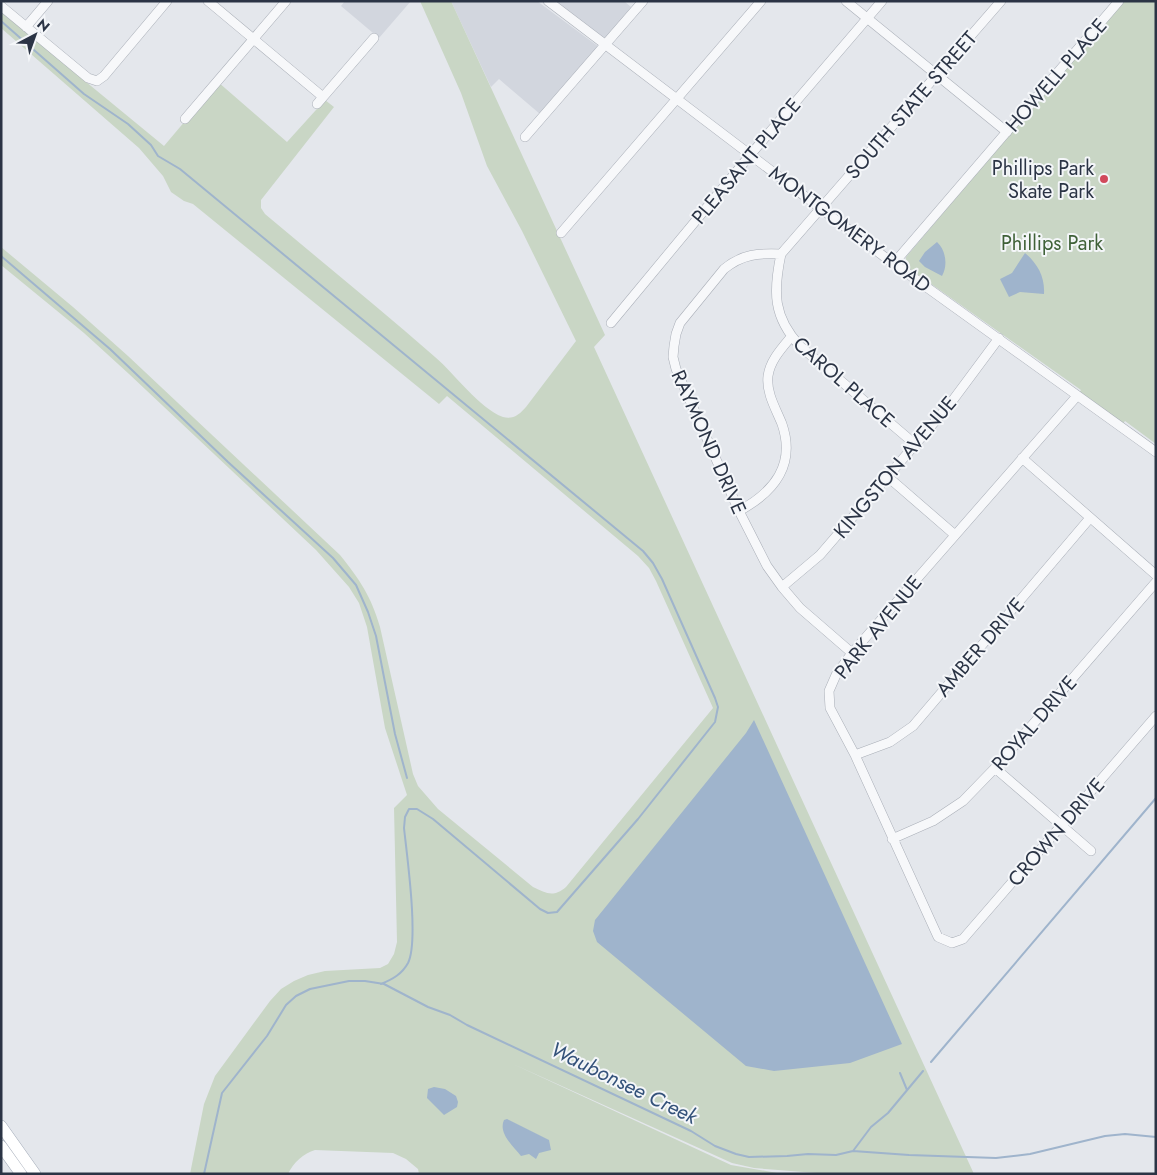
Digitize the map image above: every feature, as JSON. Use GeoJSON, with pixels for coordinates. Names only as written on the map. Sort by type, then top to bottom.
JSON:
{"type":"FeatureCollection","features":[{"type":"Feature","properties":{"kind":"main road"},"geometry":{"type":"LineString","coordinates":[[1,1126],[36,1174]]}},
{"type":"Feature","properties":{"kind":"main road"},"geometry":{"type":"LineString","coordinates":[[1,1146],[21,1174]]}},
{"type":"Feature","properties":{"kind":"street"},"geometry":{"type":"LineString","coordinates":[[26,27],[48,1]]}},
{"type":"Feature","properties":{"kind":"street"},"geometry":{"type":"LineString","coordinates":[[1,6],[88,78],[97,81],[104,76],[167,1]]}},
{"type":"Feature","properties":{"kind":"street"},"geometry":{"type":"LineString","coordinates":[[208,1],[320,100],[374,38]]}},
{"type":"Feature","properties":{"kind":"street"},"geometry":{"type":"LineString","coordinates":[[185,119],[286,1]]}},
{"type":"Feature","properties":{"kind":"street","name":"MONTGOMERY ROAD"},"geometry":{"type":"LineString","coordinates":[[548,1],[894,263],[1156,452]]}},
{"type":"Feature","properties":{"kind":"street"},"geometry":{"type":"LineString","coordinates":[[525,137],[643,1]]}},
{"type":"Feature","properties":{"kind":"street"},"geometry":{"type":"LineString","coordinates":[[561,233],[761,1]]}},
{"type":"Feature","properties":{"kind":"street"},"geometry":{"type":"LineString","coordinates":[[846,1],[1008,132]]}},
{"type":"Feature","properties":{"kind":"street","name":"PLEASANT PLACE"},"geometry":{"type":"LineString","coordinates":[[611,323],[751,154],[882,1]]}},
{"type":"Feature","properties":{"kind":"street","name":"SOUTH STATE STREET"},"geometry":{"type":"LineString","coordinates":[[821,208],[1001,1]]}},
{"type":"Feature","properties":{"kind":"street","name":"HOWELL PLACE"},"geometry":{"type":"LineString","coordinates":[[894,263],[1119,1]]}},
{"type":"Feature","properties":{"kind":"street"},"geometry":{"type":"LineString","coordinates":[[781,254],[821,208]]}},
{"type":"Feature","properties":{"kind":"street","name":"RAYMOND DRIVE"},"geometry":{"type":"LineString","coordinates":[[781,254],[750,254],[724,268],[680,323],[673,357],[681,382],[758,550],[782,587],[800,608],[852,654]]}},
{"type":"Feature","properties":{"kind":"street","name":"CAROL PLACE"},"geometry":{"type":"LineString","coordinates":[[781,254],[776,298],[780,318],[791,337],[916,446]]}},
{"type":"Feature","properties":{"kind":"street"},"geometry":{"type":"LineString","coordinates":[[739,511],[772,488],[786,458],[785,435],[768,383],[775,358],[791,337]]}},
{"type":"Feature","properties":{"kind":"street","name":"KINGSTON AVENUE"},"geometry":{"type":"LineString","coordinates":[[782,587],[820,555],[916,446],[999,338]]}},
{"type":"Feature","properties":{"kind":"street","name":"PARK AVENUE"},"geometry":{"type":"LineString","coordinates":[[952,943],[938,937],[855,755],[830,708],[829,691],[836,675],[852,654],[1077,396]]}},
{"type":"Feature","properties":{"kind":"street"},"geometry":{"type":"LineString","coordinates":[[1022,458],[1156,575]]}},
{"type":"Feature","properties":{"kind":"street"},"geometry":{"type":"LineString","coordinates":[[888,478],[955,536]]}},
{"type":"Feature","properties":{"kind":"street","name":"AMBER DRIVE"},"geometry":{"type":"LineString","coordinates":[[855,755],[890,742],[913,726],[1090,518]]}},
{"type":"Feature","properties":{"kind":"street","name":"ROYAL DRIVE"},"geometry":{"type":"LineString","coordinates":[[892,839],[933,821],[964,801],[995,768],[1156,582]]}},
{"type":"Feature","properties":{"kind":"street","name":"CROWN DRIVE"},"geometry":{"type":"LineString","coordinates":[[952,943],[962,939],[1156,716]]}},
{"type":"Feature","properties":{"kind":"street"},"geometry":{"type":"LineString","coordinates":[[995,768],[1091,851]]}},
{"type":"Feature","properties":{"kind":"shaded area"},"geometry":{"type":"Polygon","coordinates":[[[345,1],[411,1],[379,38],[341,6],[345,1]]]}},
{"type":"Feature","properties":{"kind":"shaded area"},"geometry":{"type":"Polygon","coordinates":[[[451,1],[537,1],[599,47],[540,114],[499,79],[491,87],[451,1]]]}},
{"type":"Feature","properties":{"kind":"shaded area"},"geometry":{"type":"Polygon","coordinates":[[[553,1],[624,1],[631,7],[605,39],[553,1]]]}},
{"type":"Feature","properties":{"kind":"green space"},"geometry":{"type":"Polygon","coordinates":[[[420,1],[451,1],[605,335],[594,347],[974,1174],[829,1174],[754,1168],[732,1163],[513,1064],[731,1165],[783,1174],[419,1174],[418,1169],[406,1159],[393,1153],[315,1150],[299,1159],[288,1174],[190,1174],[204,1104],[215,1076],[270,1001],[281,989],[308,975],[325,971],[380,968],[388,964],[394,954],[397,942],[394,808],[407,795],[385,728],[367,627],[359,603],[349,587],[316,550],[129,374],[84,333],[1,265],[1,247],[128,356],[340,555],[364,589],[377,616],[413,774],[418,786],[438,809],[533,887],[546,893],[553,893],[566,887],[713,708],[656,581],[649,568],[638,556],[447,396],[439,404],[193,204],[184,201],[171,192],[163,176],[139,148],[1,28],[1,12],[164,146],[218,82],[287,142],[325,100],[334,107],[261,200],[261,208],[265,214],[435,357],[485,406],[494,413],[510,418],[519,414],[526,407],[576,341],[522,231],[487,166],[461,93],[420,1]]]}},
{"type":"Feature","properties":{"kind":"green space","name":"Phillips Park"},"geometry":{"type":"Polygon","coordinates":[[[1122,1],[1156,1],[1156,444],[1125,421],[1122,425],[1077,396],[1081,390],[910,269],[906,260],[906,257],[1122,1]]]}},
{"type":"Feature","properties":{"kind":"water"},"geometry":{"type":"Polygon","coordinates":[[[937,242],[945,258],[945,268],[942,276],[925,267],[919,261],[925,252],[937,242]]]}},
{"type":"Feature","properties":{"kind":"water"},"geometry":{"type":"Polygon","coordinates":[[[1025,253],[1040,271],[1044,294],[1020,292],[1009,297],[1000,279],[1012,273],[1025,253]]]}},
{"type":"Feature","properties":{"kind":"water"},"geometry":{"type":"Polygon","coordinates":[[[754,720],[902,1044],[850,1063],[774,1071],[746,1066],[597,942],[593,931],[595,920],[746,733],[754,720]]]}},
{"type":"Feature","properties":{"kind":"water"},"geometry":{"type":"Polygon","coordinates":[[[434,1087],[445,1089],[456,1096],[457,1107],[444,1115],[427,1098],[428,1089],[434,1087]]]}},
{"type":"Feature","properties":{"kind":"water"},"geometry":{"type":"Polygon","coordinates":[[[507,1119],[549,1140],[551,1150],[539,1153],[536,1159],[529,1154],[521,1156],[503,1130],[504,1120],[507,1119]]]}},
{"type":"Feature","properties":{"kind":"waterway"},"geometry":{"type":"LineString","coordinates":[[1,21],[84,94],[128,124],[151,145],[158,156],[180,169],[643,551],[653,563],[662,579],[715,698],[718,707],[715,722],[638,819],[557,912],[548,913],[540,909],[433,819],[417,809],[409,809],[405,817],[404,828],[411,898],[411,952],[408,963],[403,970],[381,984]]}},
{"type":"Feature","properties":{"kind":"waterway"},"geometry":{"type":"LineString","coordinates":[[1,256],[110,349],[228,462],[333,558],[356,585],[376,636],[395,734],[407,778]]}},
{"type":"Feature","properties":{"kind":"waterway"},"geometry":{"type":"LineString","coordinates":[[931,1062],[1156,798]]}},
{"type":"Feature","properties":{"kind":"waterway","name":"Waubonsee Creek"},"geometry":{"type":"LineString","coordinates":[[204,1174],[222,1093],[267,1036],[286,1005],[296,996],[310,989],[349,981],[384,984],[428,1007],[450,1015],[467,1025],[691,1131],[715,1146],[749,1157],[808,1154],[836,1155],[853,1151],[996,1158],[1030,1154],[1105,1136],[1125,1134],[1156,1137]]}},
{"type":"Feature","properties":{"kind":"waterway"},"geometry":{"type":"LineString","coordinates":[[853,1151],[871,1127],[888,1113],[923,1071]]}},
{"type":"Feature","properties":{"kind":"waterway"},"geometry":{"type":"LineString","coordinates":[[900,1073],[907,1090]]}},
{"type":"Feature","properties":{"kind":"place","name":"Phillips Park Skate Park"},"geometry":{"type":"Point","coordinates":[1104,179]}}]}
